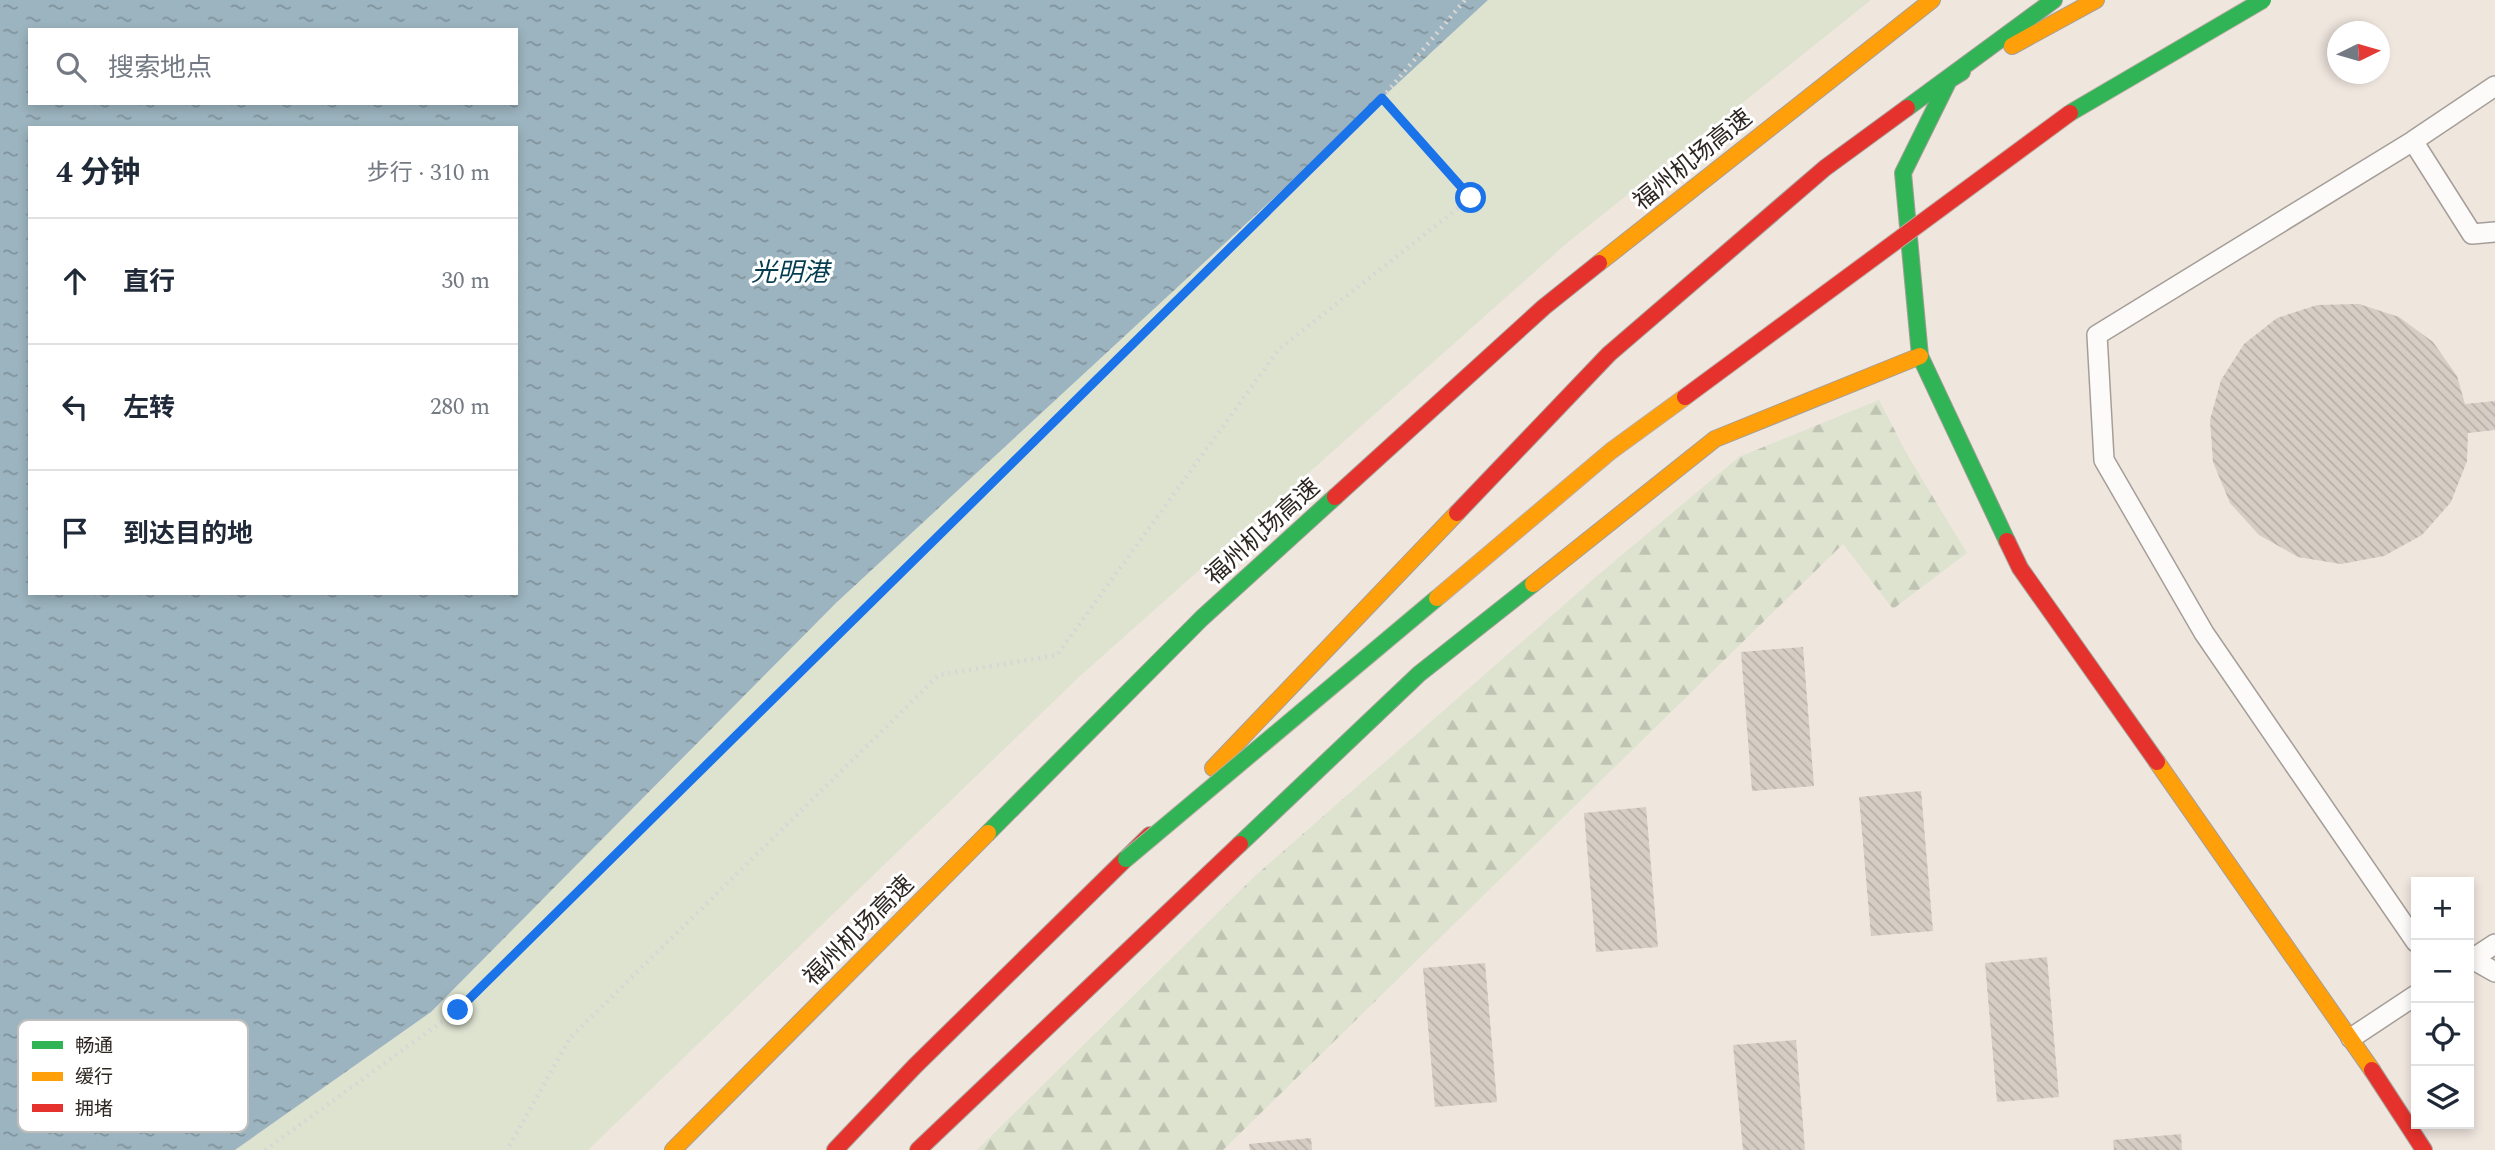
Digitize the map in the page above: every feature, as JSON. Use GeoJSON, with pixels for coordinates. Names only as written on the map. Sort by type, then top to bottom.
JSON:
{"type":"FeatureCollection","features":[{"type":"Feature","properties":{"kind":"main road","name":"福州机场高速"},"geometry":{"type":"LineString","coordinates":[[673,1150],[1202,618],[1544,307],[1932,0]]}},
{"type":"Feature","properties":{"kind":"main road"},"geometry":{"type":"LineString","coordinates":[[835,1150],[915,1066],[1126,859],[1609,354],[1825,168],[2054,0]]}},
{"type":"Feature","properties":{"kind":"main road"},"geometry":{"type":"LineString","coordinates":[[2096,0],[1949,80],[1903,173],[1920,356],[2020,568],[2351,1038],[2424,1150]]}},
{"type":"Feature","properties":{"kind":"main road"},"geometry":{"type":"LineString","coordinates":[[1126,859],[1611,451],[2074,110],[2263,0]]}},
{"type":"Feature","properties":{"kind":"main road"},"geometry":{"type":"LineString","coordinates":[[918,1150],[1419,674],[1715,439],[1920,356]]}},
{"type":"Feature","properties":{"kind":"lane"},"geometry":{"type":"LineString","coordinates":[[2415,940],[2203,633],[2104,460],[2097,335],[2413,141],[2495,86]]}},
{"type":"Feature","properties":{"kind":"lane"},"geometry":{"type":"LineString","coordinates":[[2413,141],[2472,234],[2495,232]]}},
{"type":"Feature","properties":{"kind":"lane"},"geometry":{"type":"LineString","coordinates":[[2474,957],[2495,944]]}},
{"type":"Feature","properties":{"kind":"lane"},"geometry":{"type":"LineString","coordinates":[[2474,962],[2495,972]]}},
{"type":"Feature","properties":{"kind":"lane"},"geometry":{"type":"LineString","coordinates":[[2351,1038],[2411,998]]}},
{"type":"Feature","properties":{"kind":"path"},"geometry":{"type":"LineString","coordinates":[[265,1150],[458,1010],[1382,98],[1465,0]]}},
{"type":"Feature","properties":{"kind":"path"},"geometry":{"type":"LineString","coordinates":[[507,1150],[570,1038],[939,675],[1057,655],[1279,349],[1471,198],[1382,98]]}},
{"type":"Feature","properties":{"kind":"green space"},"geometry":{"type":"Polygon","coordinates":[[[1488,0],[1871,0],[1567,243],[1079,677],[588,1150],[235,1150],[431,1012],[836,603],[1488,0]]]}},
{"type":"Feature","properties":{"kind":"green space"},"geometry":{"type":"Polygon","coordinates":[[[1879,400],[1908,456],[1967,553],[1893,609],[1843,544],[1223,1150],[977,1150],[1255,876],[1598,575],[1739,457],[1879,400]]]}},
{"type":"Feature","properties":{"kind":"water","name":"光明港"},"geometry":{"type":"Polygon","coordinates":[[[0,0],[1488,0],[836,603],[431,1012],[235,1150],[0,1150],[0,0]]]}},
{"type":"Feature","properties":{"kind":"building"},"geometry":{"type":"Polygon","coordinates":[[[2359,304],[2399,317],[2433,342],[2457,376],[2465,404],[2495,401],[2495,430],[2468,433],[2467,461],[2451,502],[2422,535],[2384,556],[2341,564],[2298,557],[2259,535],[2230,503],[2213,462],[2210,420],[2221,380],[2244,344],[2277,318],[2317,305],[2359,304]]]}},
{"type":"Feature","properties":{"kind":"building"},"geometry":{"type":"Polygon","coordinates":[[[1803,647],[1814,786],[1752,791],[1741,652],[1803,647]]]}},
{"type":"Feature","properties":{"kind":"building"},"geometry":{"type":"Polygon","coordinates":[[[1921,791],[1933,931],[1871,936],[1859,797],[1921,791]]]}},
{"type":"Feature","properties":{"kind":"building"},"geometry":{"type":"Polygon","coordinates":[[[1646,807],[1658,947],[1596,952],[1584,813],[1646,807]]]}},
{"type":"Feature","properties":{"kind":"building"},"geometry":{"type":"Polygon","coordinates":[[[2047,957],[2059,1097],[1997,1102],[1985,963],[2047,957]]]}},
{"type":"Feature","properties":{"kind":"building"},"geometry":{"type":"Polygon","coordinates":[[[1485,963],[1497,1102],[1435,1107],[1423,968],[1485,963]]]}},
{"type":"Feature","properties":{"kind":"building"},"geometry":{"type":"Polygon","coordinates":[[[1796,1040],[1805,1150],[1743,1150],[1733,1045],[1796,1040]]]}},
{"type":"Feature","properties":{"kind":"building"},"geometry":{"type":"Polygon","coordinates":[[[2181,1134],[2182,1150],[2114,1150],[2113,1140],[2181,1134]]]}},
{"type":"Feature","properties":{"kind":"building"},"geometry":{"type":"Polygon","coordinates":[[[1311,1138],[1312,1150],[1250,1150],[1249,1144],[1311,1138]]]}},
{"type":"Feature","properties":{"kind":"traffic: fast"},"geometry":{"type":"LineString","coordinates":[[1907,108],[2054,0]]}},
{"type":"Feature","properties":{"kind":"traffic: fast"},"geometry":{"type":"LineString","coordinates":[[2070,113],[2263,0]]}},
{"type":"Feature","properties":{"kind":"traffic: fast"},"geometry":{"type":"LineString","coordinates":[[1962,72],[1949,80],[1903,173],[1920,356],[2007,541]]}},
{"type":"Feature","properties":{"kind":"traffic: fast"},"geometry":{"type":"LineString","coordinates":[[988,833],[1202,618],[1335,497]]}},
{"type":"Feature","properties":{"kind":"traffic: fast"},"geometry":{"type":"LineString","coordinates":[[1240,844],[1419,674],[1533,584]]}},
{"type":"Feature","properties":{"kind":"traffic: fast"},"geometry":{"type":"LineString","coordinates":[[1126,859],[1437,598]]}},
{"type":"Feature","properties":{"kind":"traffic: slow"},"geometry":{"type":"LineString","coordinates":[[1599,263],[1932,0]]}},
{"type":"Feature","properties":{"kind":"traffic: slow"},"geometry":{"type":"LineString","coordinates":[[2012,46],[2096,0]]}},
{"type":"Feature","properties":{"kind":"traffic: slow"},"geometry":{"type":"LineString","coordinates":[[1533,584],[1715,439],[1920,356]]}},
{"type":"Feature","properties":{"kind":"traffic: slow"},"geometry":{"type":"LineString","coordinates":[[1437,598],[1611,451],[1685,397]]}},
{"type":"Feature","properties":{"kind":"traffic: slow"},"geometry":{"type":"LineString","coordinates":[[1213,768],[1457,513]]}},
{"type":"Feature","properties":{"kind":"traffic: slow"},"geometry":{"type":"LineString","coordinates":[[2157,762],[2372,1070]]}},
{"type":"Feature","properties":{"kind":"traffic: slow"},"geometry":{"type":"LineString","coordinates":[[673,1150],[988,833]]}},
{"type":"Feature","properties":{"kind":"traffic: jam"},"geometry":{"type":"LineString","coordinates":[[1457,513],[1609,354],[1825,168],[1907,108]]}},
{"type":"Feature","properties":{"kind":"traffic: jam"},"geometry":{"type":"LineString","coordinates":[[1685,397],[2070,113]]}},
{"type":"Feature","properties":{"kind":"traffic: jam"},"geometry":{"type":"LineString","coordinates":[[1335,497],[1544,307],[1599,263]]}},
{"type":"Feature","properties":{"kind":"traffic: jam"},"geometry":{"type":"LineString","coordinates":[[2007,541],[2020,568],[2157,762]]}},
{"type":"Feature","properties":{"kind":"traffic: jam"},"geometry":{"type":"LineString","coordinates":[[835,1150],[915,1066],[1150,835]]}},
{"type":"Feature","properties":{"kind":"traffic: jam"},"geometry":{"type":"LineString","coordinates":[[918,1150],[1240,844]]}},
{"type":"Feature","properties":{"kind":"traffic: jam"},"geometry":{"type":"LineString","coordinates":[[2372,1070],[2424,1150]]}},
{"type":"Feature","properties":{"kind":"route"},"geometry":{"type":"LineString","coordinates":[[458,1010],[1382,98],[1471,198]]}}]}
